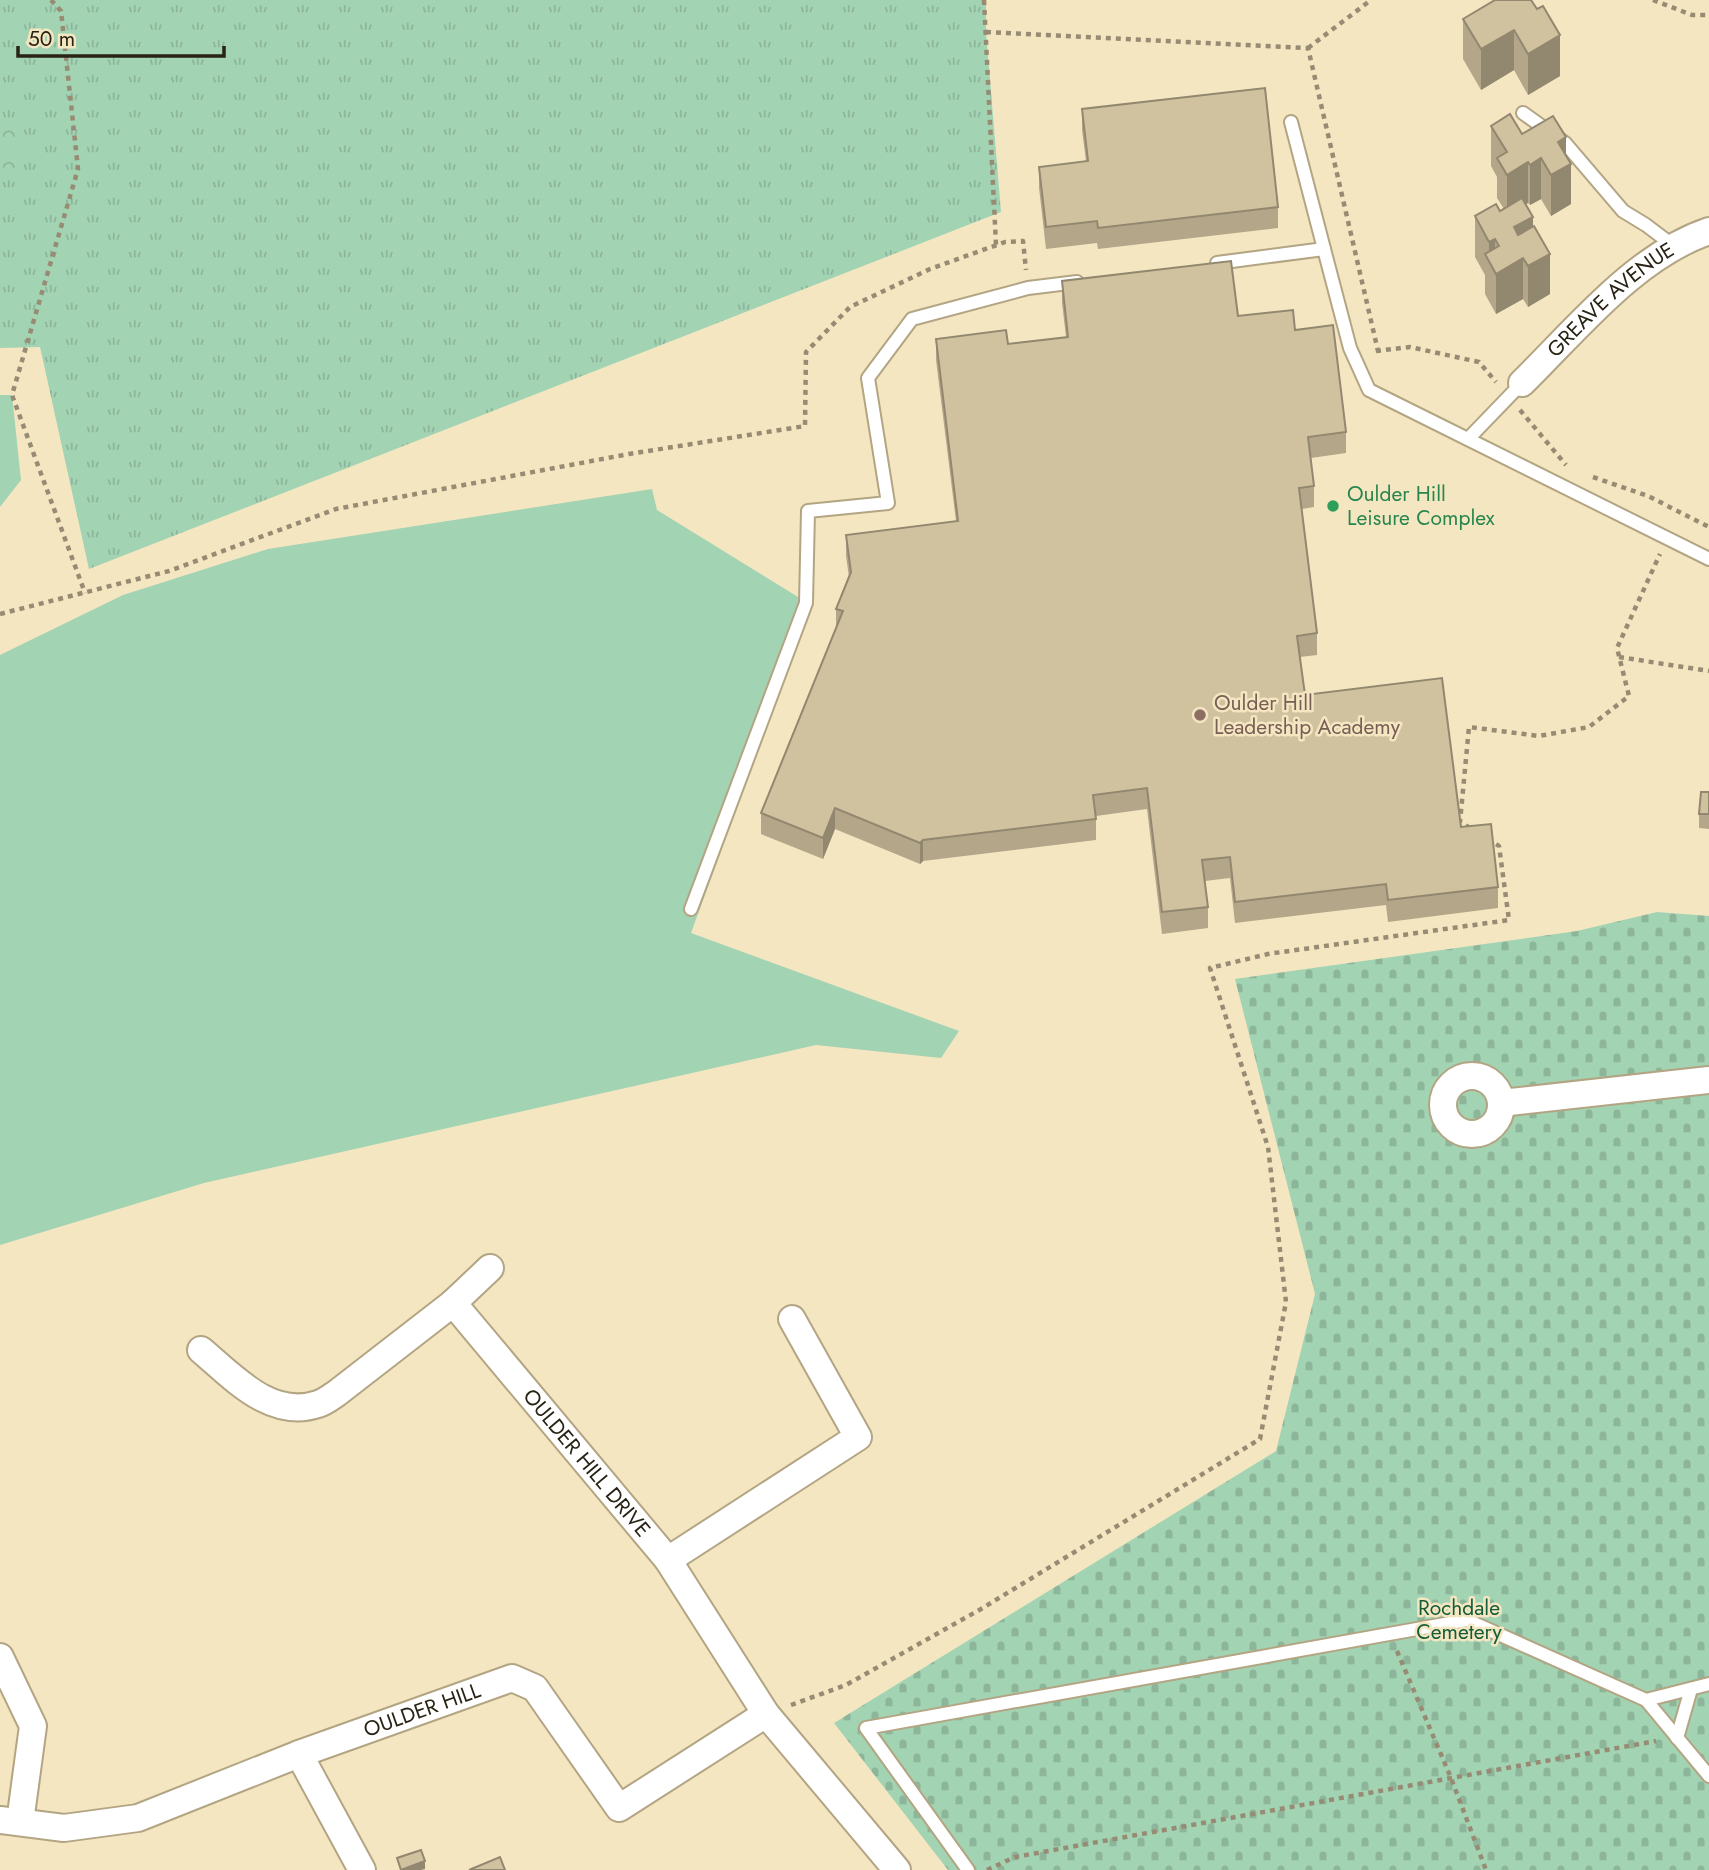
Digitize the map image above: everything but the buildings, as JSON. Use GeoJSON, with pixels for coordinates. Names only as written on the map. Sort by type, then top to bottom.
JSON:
{"type":"FeatureCollection","features":[{"type":"Feature","properties":{"kind":"street","name":"GREAVE AVENUE"},"geometry":{"type":"LineString","coordinates":[[1516,390],[1633,273],[1675,247],[1709,231]]}},
{"type":"Feature","properties":{"kind":"street"},"geometry":{"type":"LineString","coordinates":[[1501,1103],[1709,1080]]}},
{"type":"Feature","properties":{"kind":"street"},"geometry":{"type":"LineString","coordinates":[[201,1350],[257,1396],[299,1407],[319,1404],[337,1394],[453,1303],[490,1268]]}},
{"type":"Feature","properties":{"kind":"street","name":"OULDER HILL DRIVE"},"geometry":{"type":"LineString","coordinates":[[453,1303],[668,1560],[766,1714],[897,1870]]}},
{"type":"Feature","properties":{"kind":"street"},"geometry":{"type":"LineString","coordinates":[[668,1560],[858,1437],[792,1320]]}},
{"type":"Feature","properties":{"kind":"street"},"geometry":{"type":"LineString","coordinates":[[0,1657],[33,1726],[10,1821]]}},
{"type":"Feature","properties":{"kind":"street","name":"OULDER HILL"},"geometry":{"type":"LineString","coordinates":[[10,1821],[64,1828],[138,1818],[299,1754],[513,1678],[536,1688],[619,1808],[766,1714]]}},
{"type":"Feature","properties":{"kind":"street"},"geometry":{"type":"LineString","coordinates":[[299,1754],[362,1870]]}},
{"type":"Feature","properties":{"kind":"lane"},"geometry":{"type":"LineString","coordinates":[[1523,113],[1565,143],[1623,211],[1675,247]]}},
{"type":"Feature","properties":{"kind":"lane"},"geometry":{"type":"LineString","coordinates":[[1290,122],[1350,348],[1370,390],[1709,559]]}},
{"type":"Feature","properties":{"kind":"lane"},"geometry":{"type":"LineString","coordinates":[[1203,265],[1324,248]]}},
{"type":"Feature","properties":{"kind":"lane"},"geometry":{"type":"LineString","coordinates":[[691,909],[806,603],[808,511],[888,503],[869,378],[912,319],[1028,288],[1095,279]]}},
{"type":"Feature","properties":{"kind":"lane"},"geometry":{"type":"LineString","coordinates":[[1468,439],[1516,390]]}},
{"type":"Feature","properties":{"kind":"lane"},"geometry":{"type":"LineString","coordinates":[[968,1870],[866,1728],[1467,1619],[1646,1700],[1709,1776]]}},
{"type":"Feature","properties":{"kind":"lane"},"geometry":{"type":"LineString","coordinates":[[1646,1700],[1709,1684]]}},
{"type":"Feature","properties":{"kind":"lane"},"geometry":{"type":"LineString","coordinates":[[1677,1738],[1691,1689]]}},
{"type":"Feature","properties":{"kind":"path"},"geometry":{"type":"LineString","coordinates":[[51,0],[61,11],[78,169],[12,395],[85,593]]}},
{"type":"Feature","properties":{"kind":"path"},"geometry":{"type":"LineString","coordinates":[[984,0],[996,245]]}},
{"type":"Feature","properties":{"kind":"path"},"geometry":{"type":"LineString","coordinates":[[986,32],[1308,48],[1371,0]]}},
{"type":"Feature","properties":{"kind":"path"},"geometry":{"type":"LineString","coordinates":[[1653,0],[1692,15],[1709,15]]}},
{"type":"Feature","properties":{"kind":"path"},"geometry":{"type":"LineString","coordinates":[[1308,48],[1378,351]]}},
{"type":"Feature","properties":{"kind":"path"},"geometry":{"type":"LineString","coordinates":[[0,614],[169,571],[336,509],[629,454],[805,426],[806,352],[850,307],[930,269],[1005,242],[1023,241],[1028,288]]}},
{"type":"Feature","properties":{"kind":"path"},"geometry":{"type":"LineString","coordinates":[[1350,348],[1378,351],[1410,347],[1479,362],[1516,390],[1569,468]]}},
{"type":"Feature","properties":{"kind":"path"},"geometry":{"type":"LineString","coordinates":[[1582,473],[1648,496],[1709,527]]}},
{"type":"Feature","properties":{"kind":"path"},"geometry":{"type":"LineString","coordinates":[[766,1714],[846,1685],[981,1609],[1260,1439],[1286,1302],[1268,1147],[1210,968],[1268,954],[1509,920],[1499,846],[1460,822],[1469,727],[1539,736],[1589,727],[1629,696],[1617,648],[1681,512]]}},
{"type":"Feature","properties":{"kind":"path"},"geometry":{"type":"LineString","coordinates":[[1619,656],[1709,671]]}},
{"type":"Feature","properties":{"kind":"path"},"geometry":{"type":"LineString","coordinates":[[1390,1634],[1486,1870]]}},
{"type":"Feature","properties":{"kind":"path"},"geometry":{"type":"LineString","coordinates":[[987,1870],[1015,1857],[1677,1738]]}},
{"type":"Feature","properties":{"kind":"green space"},"geometry":{"type":"Polygon","coordinates":[[[0,0],[986,0],[986,32],[1001,212],[89,569],[40,347],[0,348],[0,0]]]}},
{"type":"Feature","properties":{"kind":"green space"},"geometry":{"type":"Polygon","coordinates":[[[20,129],[20,176],[0,177],[0,130],[20,129]]]}},
{"type":"Feature","properties":{"kind":"green space"},"geometry":{"type":"Polygon","coordinates":[[[0,395],[12,395],[21,480],[0,507],[0,395]]]}},
{"type":"Feature","properties":{"kind":"green space"},"geometry":{"type":"Polygon","coordinates":[[[652,489],[657,510],[811,605],[691,933],[959,1031],[941,1058],[816,1045],[204,1183],[0,1245],[0,655],[123,595],[268,549],[652,489]]]}},
{"type":"Feature","properties":{"kind":"green space","name":"Rochdale Cemetery"},"geometry":{"type":"Polygon","coordinates":[[[1657,912],[1709,916],[1709,1870],[948,1870],[834,1723],[1276,1451],[1315,1294],[1235,979],[1577,931],[1657,912]]]}},
{"type":"Feature","properties":{"kind":"place","name":"Oulder Hill Leisure Complex"},"geometry":{"type":"Point","coordinates":[1333,506]}},
{"type":"Feature","properties":{"kind":"place","name":"Oulder Hill Leadership Academy"},"geometry":{"type":"Point","coordinates":[1200,715]}}]}
